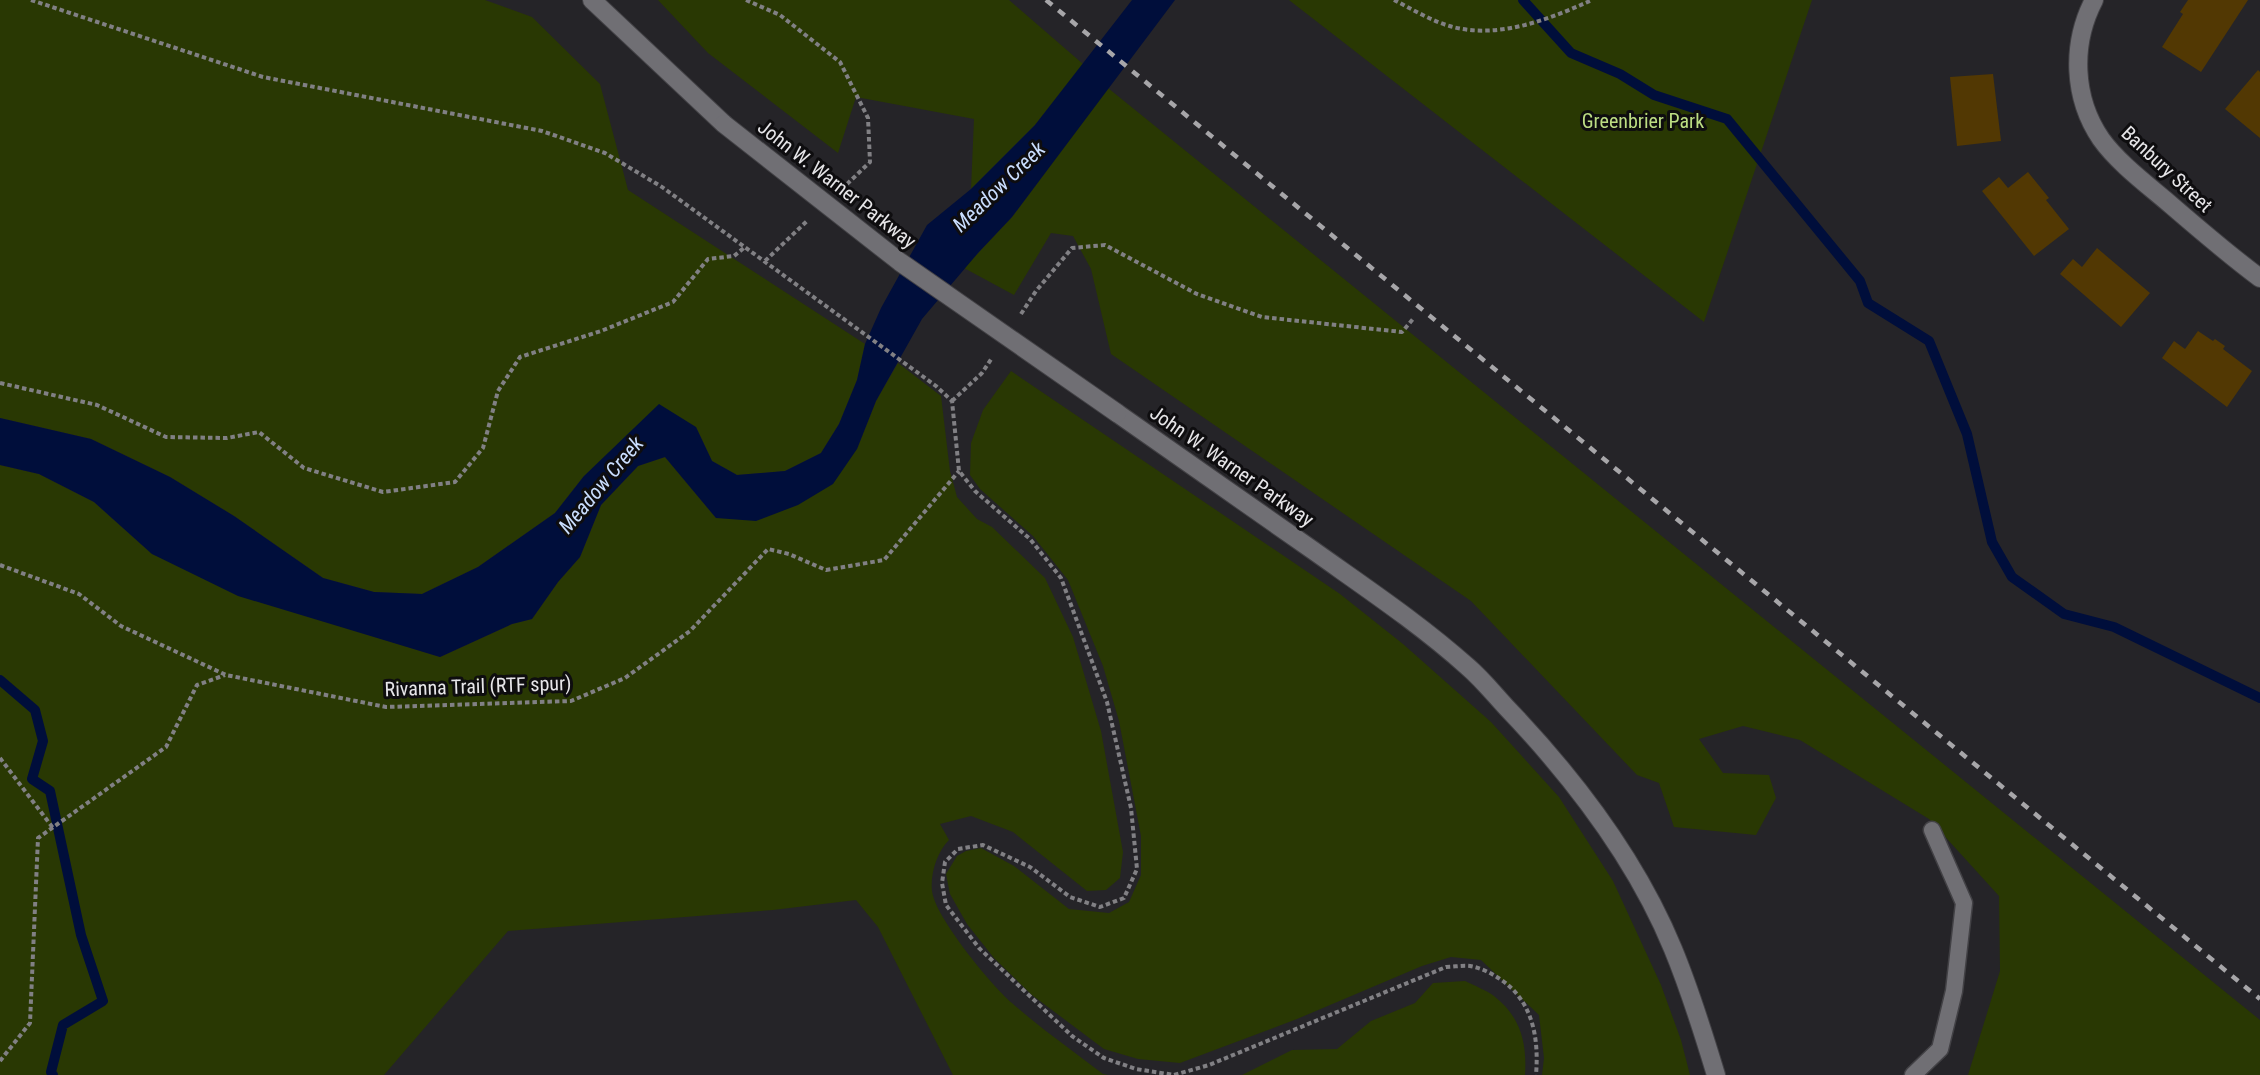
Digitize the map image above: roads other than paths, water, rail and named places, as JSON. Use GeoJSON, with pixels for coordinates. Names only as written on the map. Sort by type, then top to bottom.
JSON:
{"type":"FeatureCollection","features":[{"type":"Feature","properties":{"kind":"main road","name":"John W. Warner Parkway"},"geometry":{"type":"LineString","coordinates":[[592,0],[724,124],[900,262],[1362,585],[1469,668],[1531,733],[1572,782],[1610,836],[1643,889],[1672,947],[1699,1017],[1716,1075]]}},
{"type":"Feature","properties":{"kind":"main road","name":"Banbury Street"},"geometry":{"type":"LineString","coordinates":[[2094,0],[2082,31],[2078,56],[2078,81],[2087,112],[2102,140],[2136,175],[2227,254],[2260,278]]}},
{"type":"Feature","properties":{"kind":"lane"},"geometry":{"type":"LineString","coordinates":[[1913,1075],[1940,1049],[1954,991],[1964,903],[1932,830]]}},
{"type":"Feature","properties":{"kind":"water","name":"Meadow Creek"},"geometry":{"type":"Polygon","coordinates":[[[1132,0],[1175,0],[1012,217],[922,319],[876,401],[857,449],[833,484],[798,505],[756,521],[716,518],[665,457],[638,466],[601,505],[580,557],[558,582],[532,619],[512,624],[440,657],[238,596],[152,554],[94,502],[39,474],[0,465],[0,418],[91,439],[170,477],[234,516],[323,578],[374,592],[422,594],[478,567],[555,513],[584,476],[659,404],[696,427],[712,461],[737,475],[785,471],[821,453],[839,424],[857,380],[865,344],[881,308],[927,225],[971,189],[1035,125],[1132,0]]]}},
{"type":"Feature","properties":{"kind":"waterway"},"geometry":{"type":"LineString","coordinates":[[1523,0],[1571,53],[1620,74],[1654,95],[1727,119],[1860,281],[1868,303],[1929,341],[1967,434],[1992,542],[2012,577],[2064,614],[2114,627],[2260,698]]}},
{"type":"Feature","properties":{"kind":"waterway"},"geometry":{"type":"LineString","coordinates":[[0,680],[35,710],[43,741],[32,779],[50,791],[81,935],[103,1001],[63,1025],[51,1072],[53,1075]]}},
{"type":"Feature","properties":{"kind":"railway"},"geometry":{"type":"LineString","coordinates":[[1046,0],[2260,999]]}},
{"type":"Feature","properties":{"kind":"park label","name":"Greenbrier Park"},"geometry":{"type":"Point","coordinates":[1643,121]}}]}
